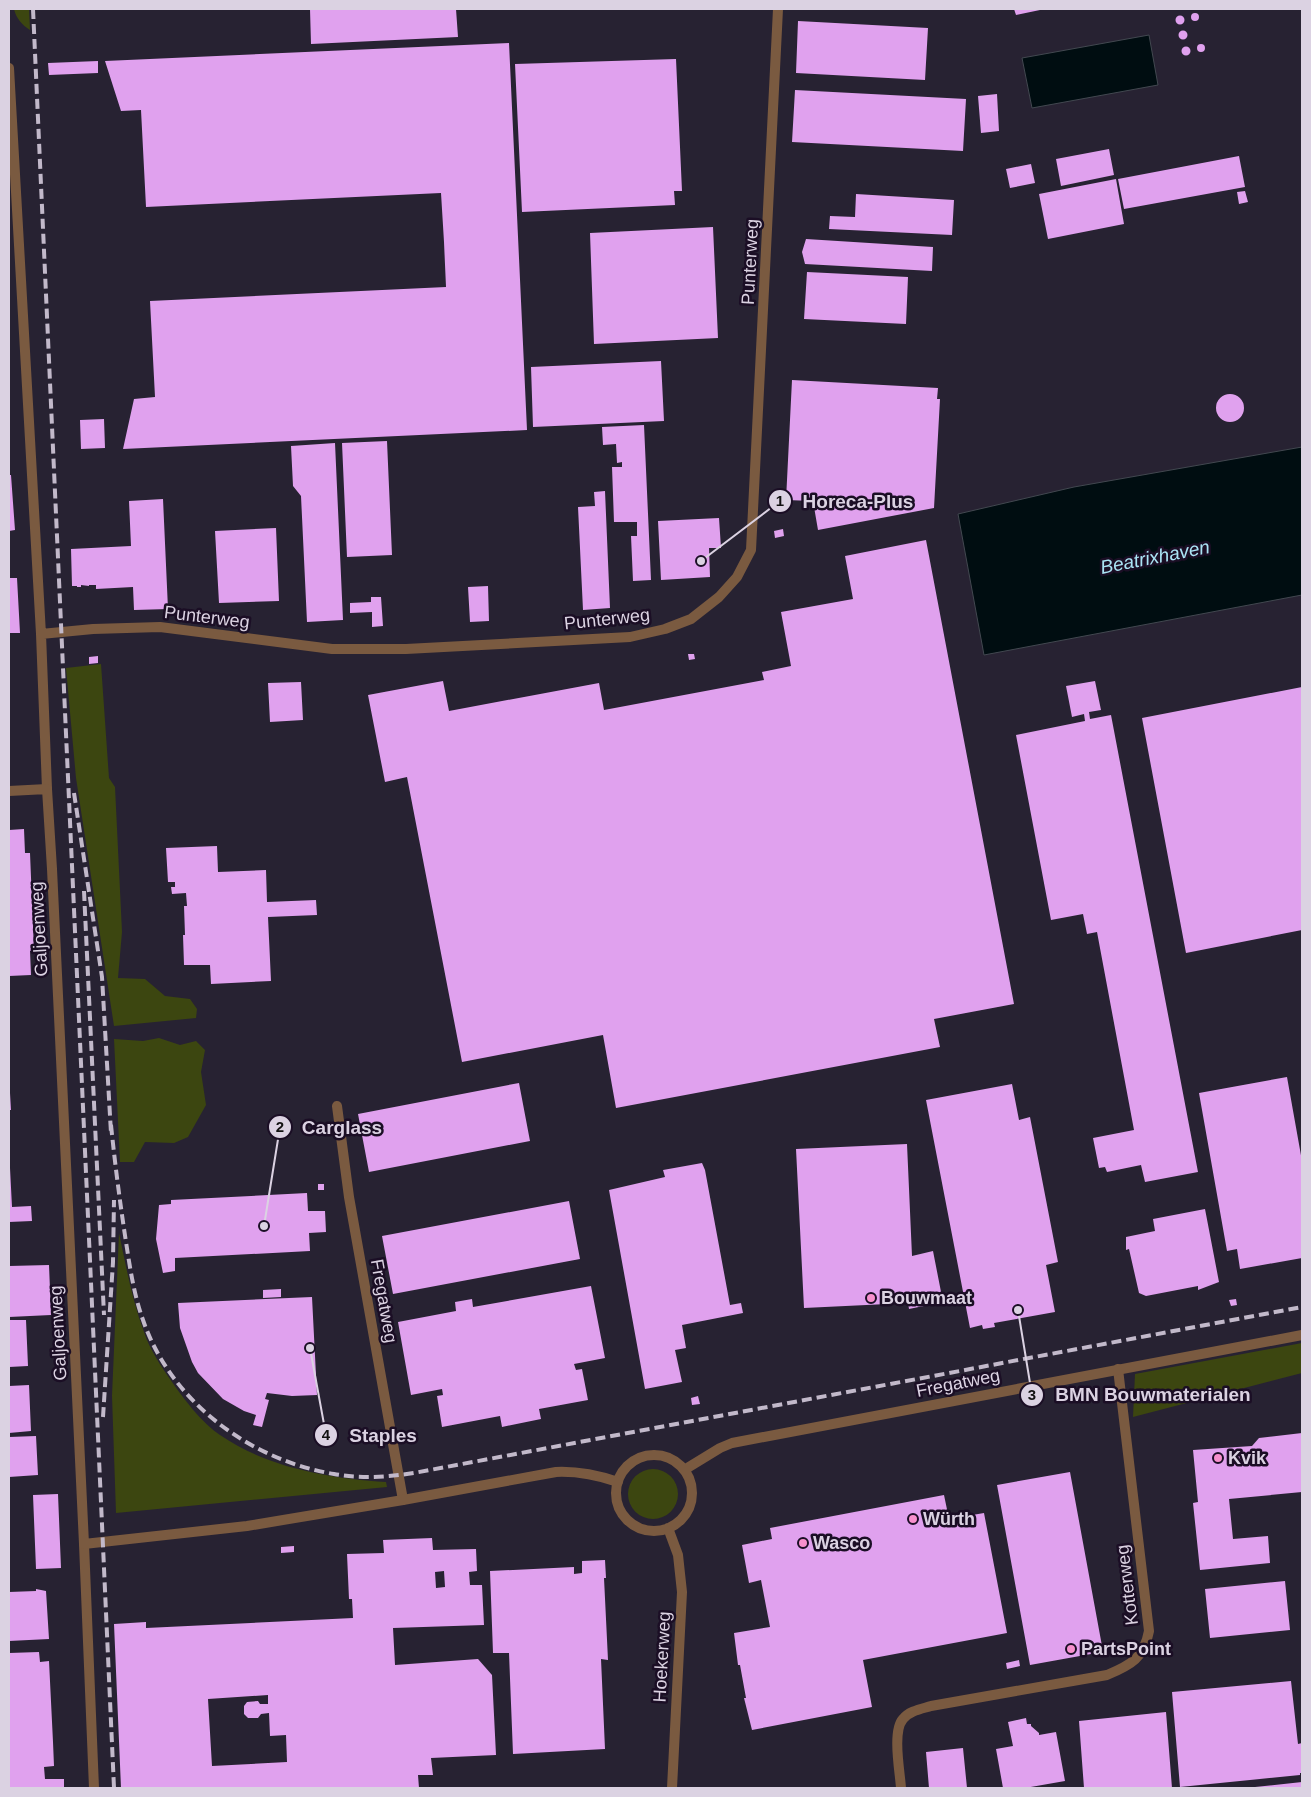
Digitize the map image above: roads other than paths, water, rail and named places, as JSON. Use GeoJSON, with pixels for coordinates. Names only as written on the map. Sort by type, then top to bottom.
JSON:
{"type":"FeatureCollection","features":[{"type":"Feature","properties":{"kind":"street","name":"Punterweg"},"geometry":{"type":"LineString","coordinates":[[40,634],[93,629],[160,627],[332,649],[406,649],[630,637],[665,629],[691,619],[719,598],[737,577],[750,550],[778,9]]}},
{"type":"Feature","properties":{"kind":"street","name":"Galjoenweg"},"geometry":{"type":"LineString","coordinates":[[9,68],[40,634],[46,789],[53,889],[94,1788]]}},
{"type":"Feature","properties":{"kind":"street"},"geometry":{"type":"LineString","coordinates":[[9,791],[46,789]]}},
{"type":"Feature","properties":{"kind":"street","name":"Fregatweg"},"geometry":{"type":"LineString","coordinates":[[337,1106],[349,1197],[403,1500]]}},
{"type":"Feature","properties":{"kind":"street","name":"Fregatweg"},"geometry":{"type":"LineString","coordinates":[[684,1470],[720,1448],[732,1443],[1302,1334]]}},
{"type":"Feature","properties":{"kind":"street","name":"Kotterweg"},"geometry":{"type":"LineString","coordinates":[[901,1788],[897,1736],[902,1719],[914,1711],[931,1706],[1107,1675],[1137,1659],[1146,1645],[1149,1631],[1118,1369]]}},
{"type":"Feature","properties":{"kind":"street"},"geometry":{"type":"LineString","coordinates":[[664,1456],[672,1459],[684,1470],[692,1486],[691,1503],[683,1518],[668,1528],[653,1531],[638,1528],[626,1519],[616,1498],[618,1482],[626,1468],[639,1458],[664,1456]]}},
{"type":"Feature","properties":{"kind":"street"},"geometry":{"type":"LineString","coordinates":[[84,1544],[247,1526],[556,1472],[587,1474],[618,1482]]}},
{"type":"Feature","properties":{"kind":"street","name":"Hoekerweg"},"geometry":{"type":"LineString","coordinates":[[668,1528],[678,1556],[682,1592],[672,1788]]}},
{"type":"Feature","properties":{"kind":"water"},"geometry":{"type":"Polygon","coordinates":[[[1149,35],[1158,85],[1032,108],[1022,58],[1149,35]]]}},
{"type":"Feature","properties":{"kind":"water","name":"Beatrixhaven"},"geometry":{"type":"Polygon","coordinates":[[[1302,447],[1302,595],[984,655],[958,514],[1074,487],[1302,447]]]}},
{"type":"Feature","properties":{"kind":"railway"},"geometry":{"type":"LineString","coordinates":[[33,9],[114,1788]]}},
{"type":"Feature","properties":{"kind":"railway"},"geometry":{"type":"LineString","coordinates":[[74,793],[102,977],[111,1133]]}},
{"type":"Feature","properties":{"kind":"railway"},"geometry":{"type":"LineString","coordinates":[[84,891],[104,1315]]}},
{"type":"Feature","properties":{"kind":"railway"},"geometry":{"type":"LineString","coordinates":[[111,1125],[124,1227],[137,1301],[156,1350],[173,1377],[194,1401],[244,1441],[273,1456],[303,1467],[344,1476],[374,1477],[414,1473],[1302,1307]]}},
{"type":"Feature","properties":{"kind":"railway"},"geometry":{"type":"LineString","coordinates":[[103,1417],[113,1262],[114,1200]]}},
{"type":"Feature","properties":{"kind":"place","name":"Horeca-Plus"},"geometry":{"type":"Point","coordinates":[701,561]}},
{"type":"Feature","properties":{"kind":"place","name":"Carglass"},"geometry":{"type":"Point","coordinates":[264,1226]}},
{"type":"Feature","properties":{"kind":"place","name":"Bouwmaat"},"geometry":{"type":"Point","coordinates":[871,1298]}},
{"type":"Feature","properties":{"kind":"place","name":"BMN Bouwmaterialen"},"geometry":{"type":"Point","coordinates":[1018,1310]}},
{"type":"Feature","properties":{"kind":"place","name":"Staples"},"geometry":{"type":"Point","coordinates":[310,1348]}},
{"type":"Feature","properties":{"kind":"place","name":"Kvik"},"geometry":{"type":"Point","coordinates":[1218,1458]}},
{"type":"Feature","properties":{"kind":"place","name":"Würth"},"geometry":{"type":"Point","coordinates":[913,1519]}},
{"type":"Feature","properties":{"kind":"place","name":"Wasco"},"geometry":{"type":"Point","coordinates":[803,1543]}},
{"type":"Feature","properties":{"kind":"place","name":"PartsPoint"},"geometry":{"type":"Point","coordinates":[1071,1649]}}]}
